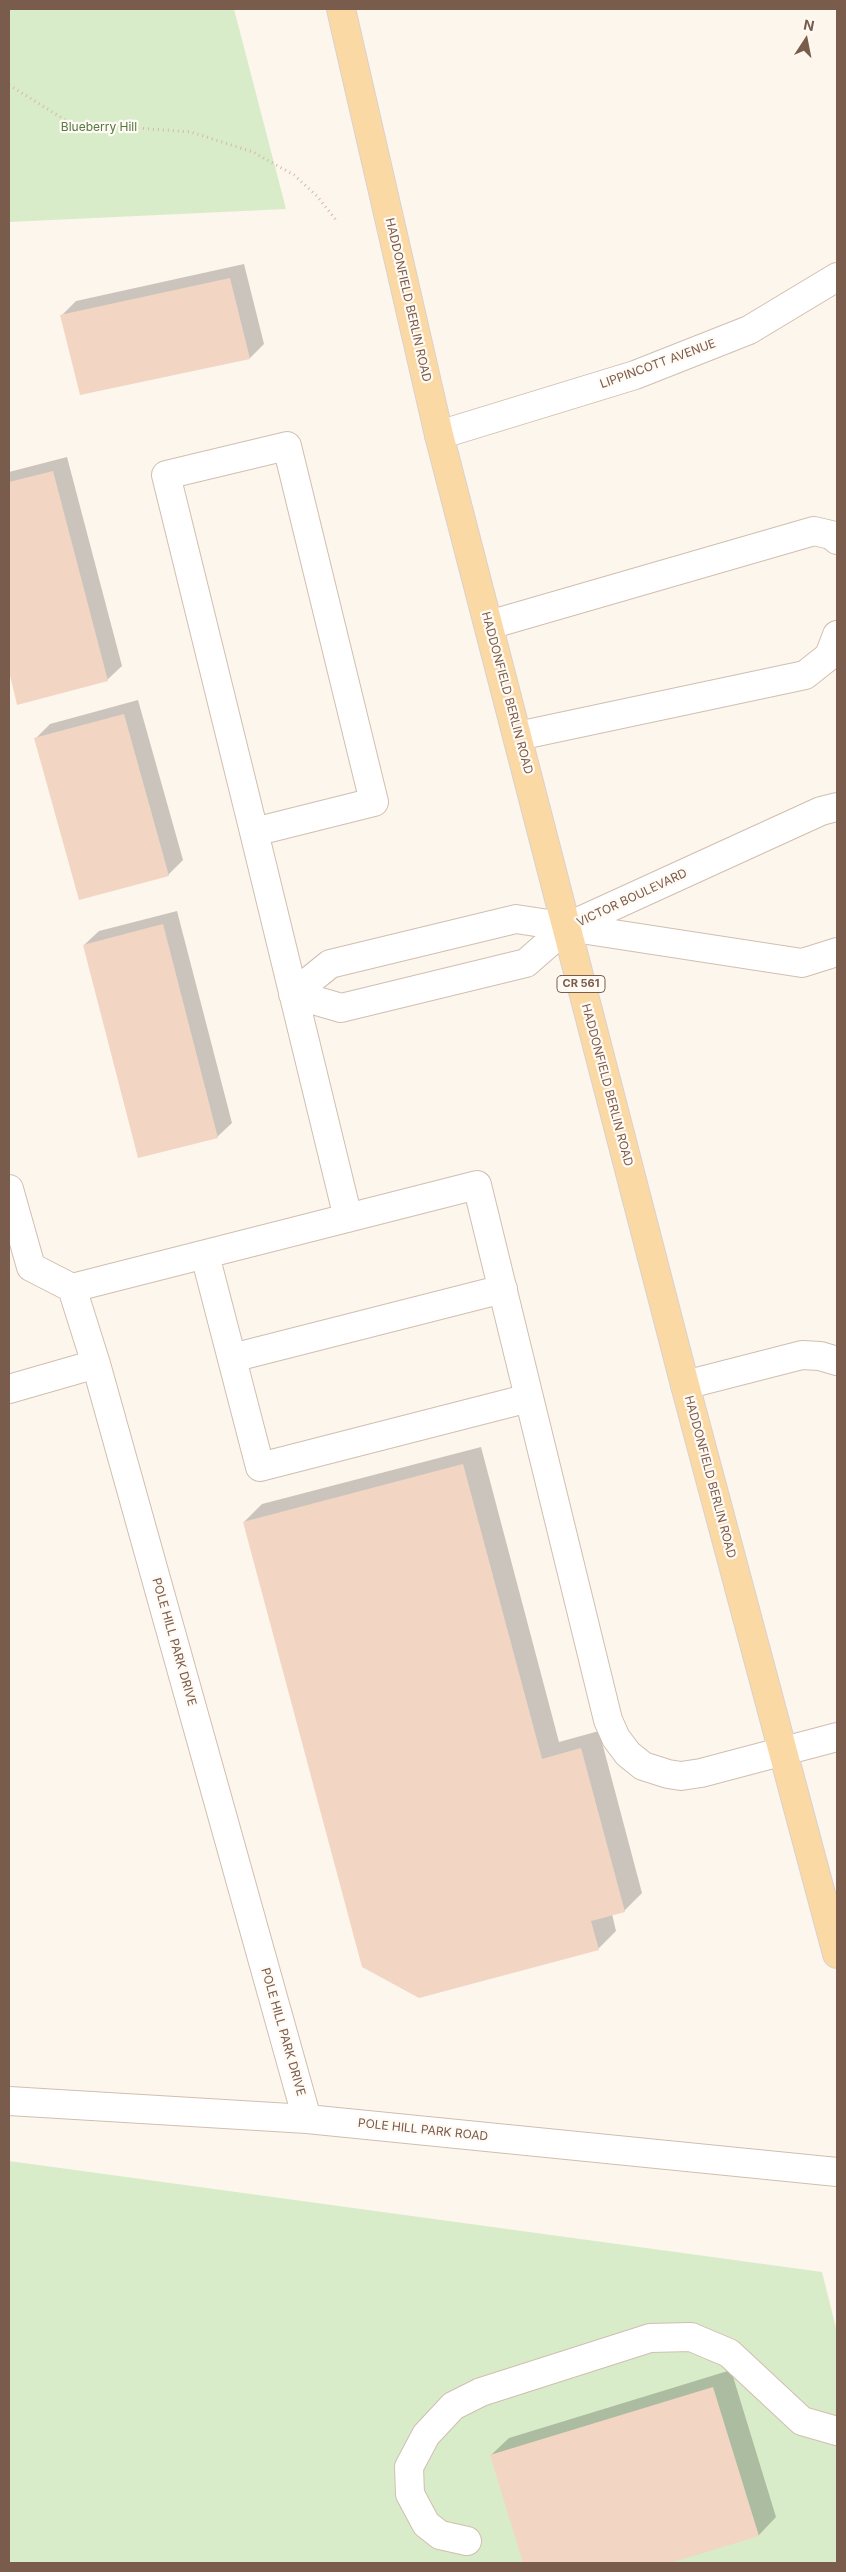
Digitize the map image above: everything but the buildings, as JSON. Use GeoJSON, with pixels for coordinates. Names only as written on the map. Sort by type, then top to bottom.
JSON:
{"type":"FeatureCollection","features":[{"type":"Feature","properties":{"kind":"main road","name":"HADDONFIELD BERLIN ROAD"},"geometry":{"type":"LineString","coordinates":[[341,9],[439,435],[685,1385],[837,1954]]}},
{"type":"Feature","properties":{"kind":"street","name":"LIPPINCOTT AVENUE"},"geometry":{"type":"LineString","coordinates":[[439,435],[643,372],[749,330],[837,276]]}},
{"type":"Feature","properties":{"kind":"street"},"geometry":{"type":"LineString","coordinates":[[254,832],[374,802],[286,446],[166,475],[348,1218]]}},
{"type":"Feature","properties":{"kind":"street"},"geometry":{"type":"LineString","coordinates":[[489,625],[814,531],[831,536],[837,540]]}},
{"type":"Feature","properties":{"kind":"street"},"geometry":{"type":"LineString","coordinates":[[518,736],[805,675],[829,656],[837,635]]}},
{"type":"Feature","properties":{"kind":"street","name":"VICTOR BOULEVARD"},"geometry":{"type":"LineString","coordinates":[[567,927],[821,811],[837,807]]}},
{"type":"Feature","properties":{"kind":"street"},"geometry":{"type":"LineString","coordinates":[[293,994],[330,964],[516,919],[567,927]]}},
{"type":"Feature","properties":{"kind":"street"},"geometry":{"type":"LineString","coordinates":[[293,994],[340,1008],[526,963],[567,927]]}},
{"type":"Feature","properties":{"kind":"street","name":"VICTOR BOULEVARD"},"geometry":{"type":"LineString","coordinates":[[567,927],[802,963],[837,952]]}},
{"type":"Feature","properties":{"kind":"street"},"geometry":{"type":"LineString","coordinates":[[9,1189],[16,1231],[32,1267],[72,1288],[477,1185],[608,1720],[619,1744],[633,1758],[650,1769],[681,1776],[701,1773],[837,1737]]}},
{"type":"Feature","properties":{"kind":"street"},"geometry":{"type":"LineString","coordinates":[[205,1255],[260,1467],[529,1398]]}},
{"type":"Feature","properties":{"kind":"street","name":"POLE HILL PARK DRIVE"},"geometry":{"type":"LineString","coordinates":[[72,1288],[96,1364],[307,2119]]}},
{"type":"Feature","properties":{"kind":"street"},"geometry":{"type":"LineString","coordinates":[[232,1358],[503,1289]]}},
{"type":"Feature","properties":{"kind":"street"},"geometry":{"type":"LineString","coordinates":[[685,1385],[802,1355],[820,1356],[837,1361]]}},
{"type":"Feature","properties":{"kind":"street"},"geometry":{"type":"LineString","coordinates":[[9,1389],[96,1364]]}},
{"type":"Feature","properties":{"kind":"street","name":"POLE HILL PARK ROAD"},"geometry":{"type":"LineString","coordinates":[[9,2102],[307,2119],[837,2172]]}},
{"type":"Feature","properties":{"kind":"street"},"geometry":{"type":"LineString","coordinates":[[466,2541],[440,2535],[426,2524],[410,2494],[410,2467],[426,2434],[453,2406],[481,2392],[650,2338],[691,2337],[729,2353],[802,2421],[837,2431]]}},
{"type":"Feature","properties":{"kind":"path"},"geometry":{"type":"LineString","coordinates":[[9,85],[70,123],[191,132],[253,152],[294,175],[317,196],[336,220]]}},
{"type":"Feature","properties":{"kind":"green space","name":"Blueberry Hill"},"geometry":{"type":"Polygon","coordinates":[[[9,9],[234,9],[286,209],[9,222],[9,9]]]}},
{"type":"Feature","properties":{"kind":"green space"},"geometry":{"type":"Polygon","coordinates":[[[9,2161],[822,2272],[837,2332],[837,2563],[9,2563],[9,2161]]]}}]}
